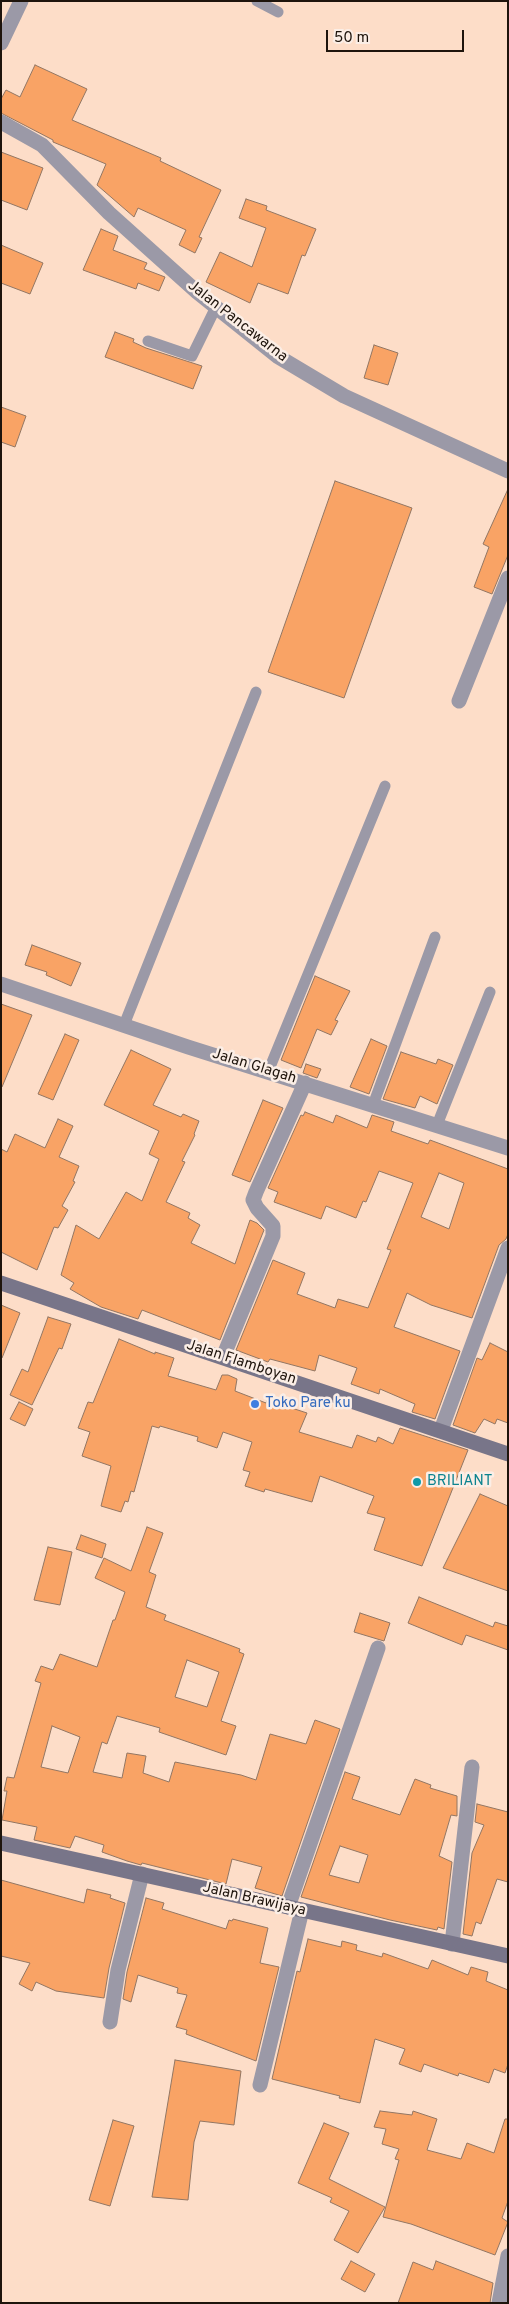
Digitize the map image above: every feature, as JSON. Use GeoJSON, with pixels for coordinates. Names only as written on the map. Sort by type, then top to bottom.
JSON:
{"type":"FeatureCollection","features":[{"type":"Feature","properties":{"kind":"street"},"geometry":{"type":"LineString","coordinates":[[1,42],[21,1]]}},
{"type":"Feature","properties":{"kind":"street","name":"Jalan Pancawarna"},"geometry":{"type":"LineString","coordinates":[[1,122],[42,145],[109,213],[216,308],[277,356],[344,396],[508,471]]}},
{"type":"Feature","properties":{"kind":"street"},"geometry":{"type":"LineString","coordinates":[[459,701],[508,578]]}},
{"type":"Feature","properties":{"kind":"street","name":"Jalan Glagah"},"geometry":{"type":"LineString","coordinates":[[1,984],[305,1084],[508,1148]]}},
{"type":"Feature","properties":{"kind":"street"},"geometry":{"type":"LineString","coordinates":[[223,1357],[273,1236],[273,1226],[257,1208],[253,1200],[305,1084]]}},
{"type":"Feature","properties":{"kind":"street"},"geometry":{"type":"LineString","coordinates":[[441,1430],[508,1248]]}},
{"type":"Feature","properties":{"kind":"street","name":"Jalan Flamboyan"},"geometry":{"type":"LineString","coordinates":[[1,1283],[508,1454]]}},
{"type":"Feature","properties":{"kind":"street"},"geometry":{"type":"LineString","coordinates":[[260,2085],[295,1909],[378,1648]]}},
{"type":"Feature","properties":{"kind":"street"},"geometry":{"type":"LineString","coordinates":[[452,1944],[472,1768]]}},
{"type":"Feature","properties":{"kind":"street","name":"Jalan Brawijaya"},"geometry":{"type":"LineString","coordinates":[[1,1842],[508,1956]]}},
{"type":"Feature","properties":{"kind":"street"},"geometry":{"type":"LineString","coordinates":[[110,2022],[118,1970],[142,1874]]}},
{"type":"Feature","properties":{"kind":"street"},"geometry":{"type":"LineString","coordinates":[[499,2303],[508,2256]]}},
{"type":"Feature","properties":{"kind":"lane"},"geometry":{"type":"LineString","coordinates":[[257,1],[278,12]]}},
{"type":"Feature","properties":{"kind":"lane"},"geometry":{"type":"LineString","coordinates":[[148,341],[192,356],[216,308]]}},
{"type":"Feature","properties":{"kind":"lane"},"geometry":{"type":"LineString","coordinates":[[124,1025],[256,692]]}},
{"type":"Feature","properties":{"kind":"lane"},"geometry":{"type":"LineString","coordinates":[[268,1072],[384,786]]}},
{"type":"Feature","properties":{"kind":"lane"},"geometry":{"type":"LineString","coordinates":[[373,1105],[435,937]]}},
{"type":"Feature","properties":{"kind":"lane"},"geometry":{"type":"LineString","coordinates":[[437,1125],[490,992]]}},
{"type":"Feature","properties":{"kind":"building"},"geometry":{"type":"Polygon","coordinates":[[[35,65],[87,89],[72,120],[161,158],[160,161],[221,190],[199,237],[202,238],[195,253],[179,245],[186,230],[138,208],[134,217],[97,185],[106,164],[53,142],[53,140],[1,113],[1,99],[6,90],[20,97],[35,65]]]}},
{"type":"Feature","properties":{"kind":"building"},"geometry":{"type":"Polygon","coordinates":[[[1,152],[43,168],[27,210],[1,200],[1,152]]]}},
{"type":"Feature","properties":{"kind":"building"},"geometry":{"type":"Polygon","coordinates":[[[246,199],[267,206],[266,210],[316,229],[305,256],[302,255],[288,294],[258,283],[250,303],[206,282],[220,252],[252,267],[266,228],[239,218],[246,199]]]}},
{"type":"Feature","properties":{"kind":"building"},"geometry":{"type":"Polygon","coordinates":[[[101,229],[118,236],[113,250],[147,263],[144,269],[165,277],[159,291],[138,283],[136,289],[83,270],[101,229]]]}},
{"type":"Feature","properties":{"kind":"building"},"geometry":{"type":"Polygon","coordinates":[[[1,245],[43,263],[30,294],[1,283],[1,245]]]}},
{"type":"Feature","properties":{"kind":"building"},"geometry":{"type":"Polygon","coordinates":[[[115,332],[134,339],[133,342],[146,348],[202,366],[193,389],[105,357],[115,332]]]}},
{"type":"Feature","properties":{"kind":"building"},"geometry":{"type":"Polygon","coordinates":[[[374,345],[398,353],[388,385],[364,378],[374,345]]]}},
{"type":"Feature","properties":{"kind":"building"},"geometry":{"type":"Polygon","coordinates":[[[1,407],[26,416],[15,447],[1,442],[1,407]]]}},
{"type":"Feature","properties":{"kind":"building"},"geometry":{"type":"Polygon","coordinates":[[[335,481],[412,508],[344,698],[268,672],[335,481]]]}},
{"type":"Feature","properties":{"kind":"building"},"geometry":{"type":"Polygon","coordinates":[[[508,489],[508,555],[492,594],[474,587],[489,547],[483,544],[508,489]]]}},
{"type":"Feature","properties":{"kind":"building"},"geometry":{"type":"Polygon","coordinates":[[[32,945],[81,963],[71,986],[46,975],[47,972],[25,965],[32,945]]]}},
{"type":"Feature","properties":{"kind":"building"},"geometry":{"type":"Polygon","coordinates":[[[315,976],[350,991],[335,1020],[338,1021],[331,1035],[317,1029],[301,1068],[281,1060],[315,976]]]}},
{"type":"Feature","properties":{"kind":"building"},"geometry":{"type":"Polygon","coordinates":[[[1,1004],[32,1015],[2,1087],[1,1087],[1,1004]]]}},
{"type":"Feature","properties":{"kind":"building"},"geometry":{"type":"Polygon","coordinates":[[[65,1034],[79,1040],[53,1100],[38,1094],[65,1034]]]}},
{"type":"Feature","properties":{"kind":"building"},"geometry":{"type":"Polygon","coordinates":[[[371,1039],[387,1046],[369,1094],[350,1087],[371,1039]]]}},
{"type":"Feature","properties":{"kind":"building"},"geometry":{"type":"Polygon","coordinates":[[[131,1050],[171,1069],[153,1105],[181,1117],[183,1114],[199,1121],[195,1135],[182,1161],[185,1162],[166,1202],[190,1213],[188,1218],[200,1225],[191,1243],[235,1264],[250,1220],[257,1223],[264,1230],[220,1340],[142,1310],[138,1319],[101,1307],[70,1289],[74,1283],[61,1275],[76,1225],[99,1239],[126,1192],[142,1201],[159,1159],[149,1154],[159,1131],[104,1105],[131,1050]]]}},
{"type":"Feature","properties":{"kind":"building"},"geometry":{"type":"Polygon","coordinates":[[[401,1052],[436,1064],[438,1059],[453,1065],[437,1104],[420,1096],[415,1108],[383,1099],[401,1052]]]}},
{"type":"Feature","properties":{"kind":"building"},"geometry":{"type":"Polygon","coordinates":[[[306,1064],[321,1069],[317,1078],[303,1073],[306,1064]]]}},
{"type":"Feature","properties":{"kind":"building"},"geometry":{"type":"Polygon","coordinates":[[[263,1100],[283,1108],[250,1182],[232,1175],[263,1100]]]}},
{"type":"Feature","properties":{"kind":"building"},"geometry":{"type":"Polygon","coordinates":[[[305,1112],[333,1123],[336,1115],[367,1128],[372,1115],[394,1122],[391,1131],[428,1144],[430,1140],[508,1169],[508,1234],[506,1239],[499,1245],[472,1318],[431,1305],[407,1293],[394,1327],[460,1351],[435,1419],[412,1412],[415,1404],[380,1389],[379,1394],[351,1384],[357,1368],[319,1355],[315,1371],[270,1359],[268,1362],[236,1350],[273,1260],[305,1273],[297,1294],[335,1308],[338,1299],[368,1308],[391,1250],[387,1249],[413,1183],[379,1171],[366,1202],[363,1201],[356,1218],[326,1206],[321,1219],[274,1202],[278,1192],[268,1188],[301,1115],[303,1116],[305,1112]],[[439,1173],[421,1217],[449,1229],[464,1183],[439,1173]]]}},
{"type":"Feature","properties":{"kind":"building"},"geometry":{"type":"Polygon","coordinates":[[[58,1119],[73,1126],[59,1157],[79,1166],[73,1181],[75,1182],[62,1206],[68,1210],[58,1228],[54,1227],[37,1270],[1,1252],[1,1149],[7,1152],[15,1134],[45,1148],[58,1119]]]}},
{"type":"Feature","properties":{"kind":"building"},"geometry":{"type":"Polygon","coordinates":[[[1,1305],[20,1313],[2,1358],[1,1358],[1,1305]]]}},
{"type":"Feature","properties":{"kind":"building"},"geometry":{"type":"Polygon","coordinates":[[[48,1317],[71,1324],[62,1349],[59,1348],[32,1405],[10,1395],[22,1369],[28,1372],[48,1317]]]}},
{"type":"Feature","properties":{"kind":"building"},"geometry":{"type":"Polygon","coordinates":[[[119,1339],[155,1354],[155,1352],[174,1358],[168,1376],[216,1390],[222,1375],[228,1375],[237,1379],[235,1391],[266,1403],[267,1400],[307,1413],[299,1432],[352,1448],[357,1435],[376,1442],[378,1437],[393,1444],[400,1428],[468,1450],[422,1566],[374,1550],[385,1518],[367,1513],[374,1496],[320,1476],[312,1502],[265,1489],[264,1492],[245,1486],[250,1472],[243,1470],[252,1442],[223,1432],[217,1448],[197,1441],[198,1437],[160,1426],[159,1428],[152,1426],[134,1492],[131,1491],[128,1502],[125,1501],[121,1512],[101,1506],[111,1466],[82,1456],[90,1432],[78,1428],[88,1402],[93,1403],[119,1339]]]}},
{"type":"Feature","properties":{"kind":"building"},"geometry":{"type":"Polygon","coordinates":[[[490,1343],[508,1352],[508,1423],[497,1419],[495,1424],[484,1419],[475,1433],[453,1425],[477,1358],[482,1360],[490,1343]]]}},
{"type":"Feature","properties":{"kind":"building"},"geometry":{"type":"Polygon","coordinates":[[[19,1402],[33,1409],[25,1426],[10,1419],[19,1402]]]}},
{"type":"Feature","properties":{"kind":"building"},"geometry":{"type":"Polygon","coordinates":[[[480,1494],[508,1506],[508,1591],[443,1568],[480,1494]]]}},
{"type":"Feature","properties":{"kind":"building"},"geometry":{"type":"Polygon","coordinates":[[[147,1527],[163,1533],[149,1572],[156,1575],[146,1607],[166,1615],[164,1620],[240,1649],[239,1652],[244,1654],[221,1721],[236,1726],[226,1755],[159,1732],[160,1728],[117,1716],[107,1744],[102,1742],[93,1772],[122,1778],[127,1753],[146,1756],[143,1773],[169,1782],[175,1762],[241,1775],[256,1780],[270,1734],[306,1744],[315,1720],[340,1729],[282,1896],[255,1888],[262,1867],[232,1859],[226,1884],[127,1861],[102,1852],[104,1845],[75,1836],[70,1848],[34,1840],[37,1827],[2,1820],[7,1791],[4,1791],[7,1777],[14,1778],[41,1683],[35,1681],[41,1666],[53,1670],[60,1654],[97,1667],[125,1592],[95,1578],[104,1558],[131,1571],[147,1527]],[[187,1660],[175,1697],[207,1707],[219,1672],[187,1660]],[[52,1726],[41,1767],[68,1773],[80,1737],[52,1726]]]}},
{"type":"Feature","properties":{"kind":"building"},"geometry":{"type":"Polygon","coordinates":[[[81,1535],[106,1544],[102,1558],[76,1549],[81,1535]]]}},
{"type":"Feature","properties":{"kind":"building"},"geometry":{"type":"Polygon","coordinates":[[[48,1547],[72,1552],[60,1605],[34,1600],[48,1547]]]}},
{"type":"Feature","properties":{"kind":"building"},"geometry":{"type":"Polygon","coordinates":[[[419,1597],[493,1627],[495,1622],[508,1626],[508,1650],[466,1635],[462,1645],[408,1623],[419,1597]]]}},
{"type":"Feature","properties":{"kind":"building"},"geometry":{"type":"Polygon","coordinates":[[[360,1613],[390,1623],[384,1641],[354,1632],[360,1613]]]}},
{"type":"Feature","properties":{"kind":"building"},"geometry":{"type":"Polygon","coordinates":[[[345,1772],[360,1777],[352,1799],[400,1815],[415,1779],[431,1785],[430,1788],[457,1796],[457,1816],[451,1815],[439,1856],[452,1862],[444,1929],[438,1927],[437,1930],[390,1920],[301,1897],[345,1772]],[[340,1846],[329,1875],[359,1883],[368,1855],[340,1846]]]}},
{"type":"Feature","properties":{"kind":"building"},"geometry":{"type":"Polygon","coordinates":[[[477,1804],[508,1812],[508,1882],[497,1879],[481,1924],[476,1922],[472,1936],[463,1934],[472,1853],[484,1825],[475,1822],[477,1804]]]}},
{"type":"Feature","properties":{"kind":"building"},"geometry":{"type":"Polygon","coordinates":[[[1,1880],[84,1903],[87,1889],[111,1895],[110,1898],[125,1903],[109,1968],[104,1998],[56,1991],[36,1982],[32,1991],[19,1984],[30,1963],[1,1956],[1,1880]]]}},
{"type":"Feature","properties":{"kind":"building"},"geometry":{"type":"Polygon","coordinates":[[[146,1898],[164,1903],[162,1909],[226,1929],[229,1920],[232,1921],[233,1919],[268,1928],[260,1963],[279,1967],[256,2061],[186,2034],[187,2030],[176,2027],[187,1995],[177,1993],[178,1988],[138,1975],[131,2002],[123,1999],[127,1972],[146,1898]]]}},
{"type":"Feature","properties":{"kind":"building"},"geometry":{"type":"Polygon","coordinates":[[[308,1939],[341,1947],[342,1941],[357,1945],[356,1950],[382,1957],[383,1953],[428,1969],[432,1960],[468,1975],[471,1967],[488,1972],[486,1981],[508,1990],[508,2064],[505,2073],[494,2069],[489,2083],[459,2073],[458,2076],[424,2064],[421,2072],[399,2064],[405,2049],[375,2039],[360,2103],[272,2079],[297,1971],[300,1972],[308,1939]]]}},
{"type":"Feature","properties":{"kind":"building"},"geometry":{"type":"Polygon","coordinates":[[[175,2060],[241,2071],[234,2125],[200,2121],[194,2142],[188,2200],[152,2197],[175,2060]]]}},
{"type":"Feature","properties":{"kind":"building"},"geometry":{"type":"Polygon","coordinates":[[[380,2111],[412,2115],[413,2111],[437,2119],[427,2150],[461,2159],[467,2143],[494,2153],[505,2119],[508,2119],[508,2201],[502,2218],[508,2222],[495,2255],[411,2224],[383,2217],[399,2160],[395,2159],[399,2149],[382,2144],[386,2129],[374,2127],[380,2111]]]}},
{"type":"Feature","properties":{"kind":"building"},"geometry":{"type":"Polygon","coordinates":[[[113,2120],[134,2126],[110,2206],[89,2200],[113,2120]]]}},
{"type":"Feature","properties":{"kind":"building"},"geometry":{"type":"Polygon","coordinates":[[[324,2123],[349,2133],[329,2179],[385,2207],[358,2253],[334,2240],[349,2211],[330,2202],[332,2198],[298,2183],[324,2123]]]}},
{"type":"Feature","properties":{"kind":"building"},"geometry":{"type":"Polygon","coordinates":[[[351,2261],[375,2274],[365,2292],[341,2279],[351,2261]]]}},
{"type":"Feature","properties":{"kind":"building"},"geometry":{"type":"Polygon","coordinates":[[[436,2261],[493,2283],[490,2303],[398,2303],[413,2262],[433,2270],[436,2261]]]}},
{"type":"Feature","properties":{"kind":"place","name":"Toko Pare ku"},"geometry":{"type":"Point","coordinates":[255,1404]}},
{"type":"Feature","properties":{"kind":"place","name":"BRILIANT"},"geometry":{"type":"Point","coordinates":[417,1482]}}]}
